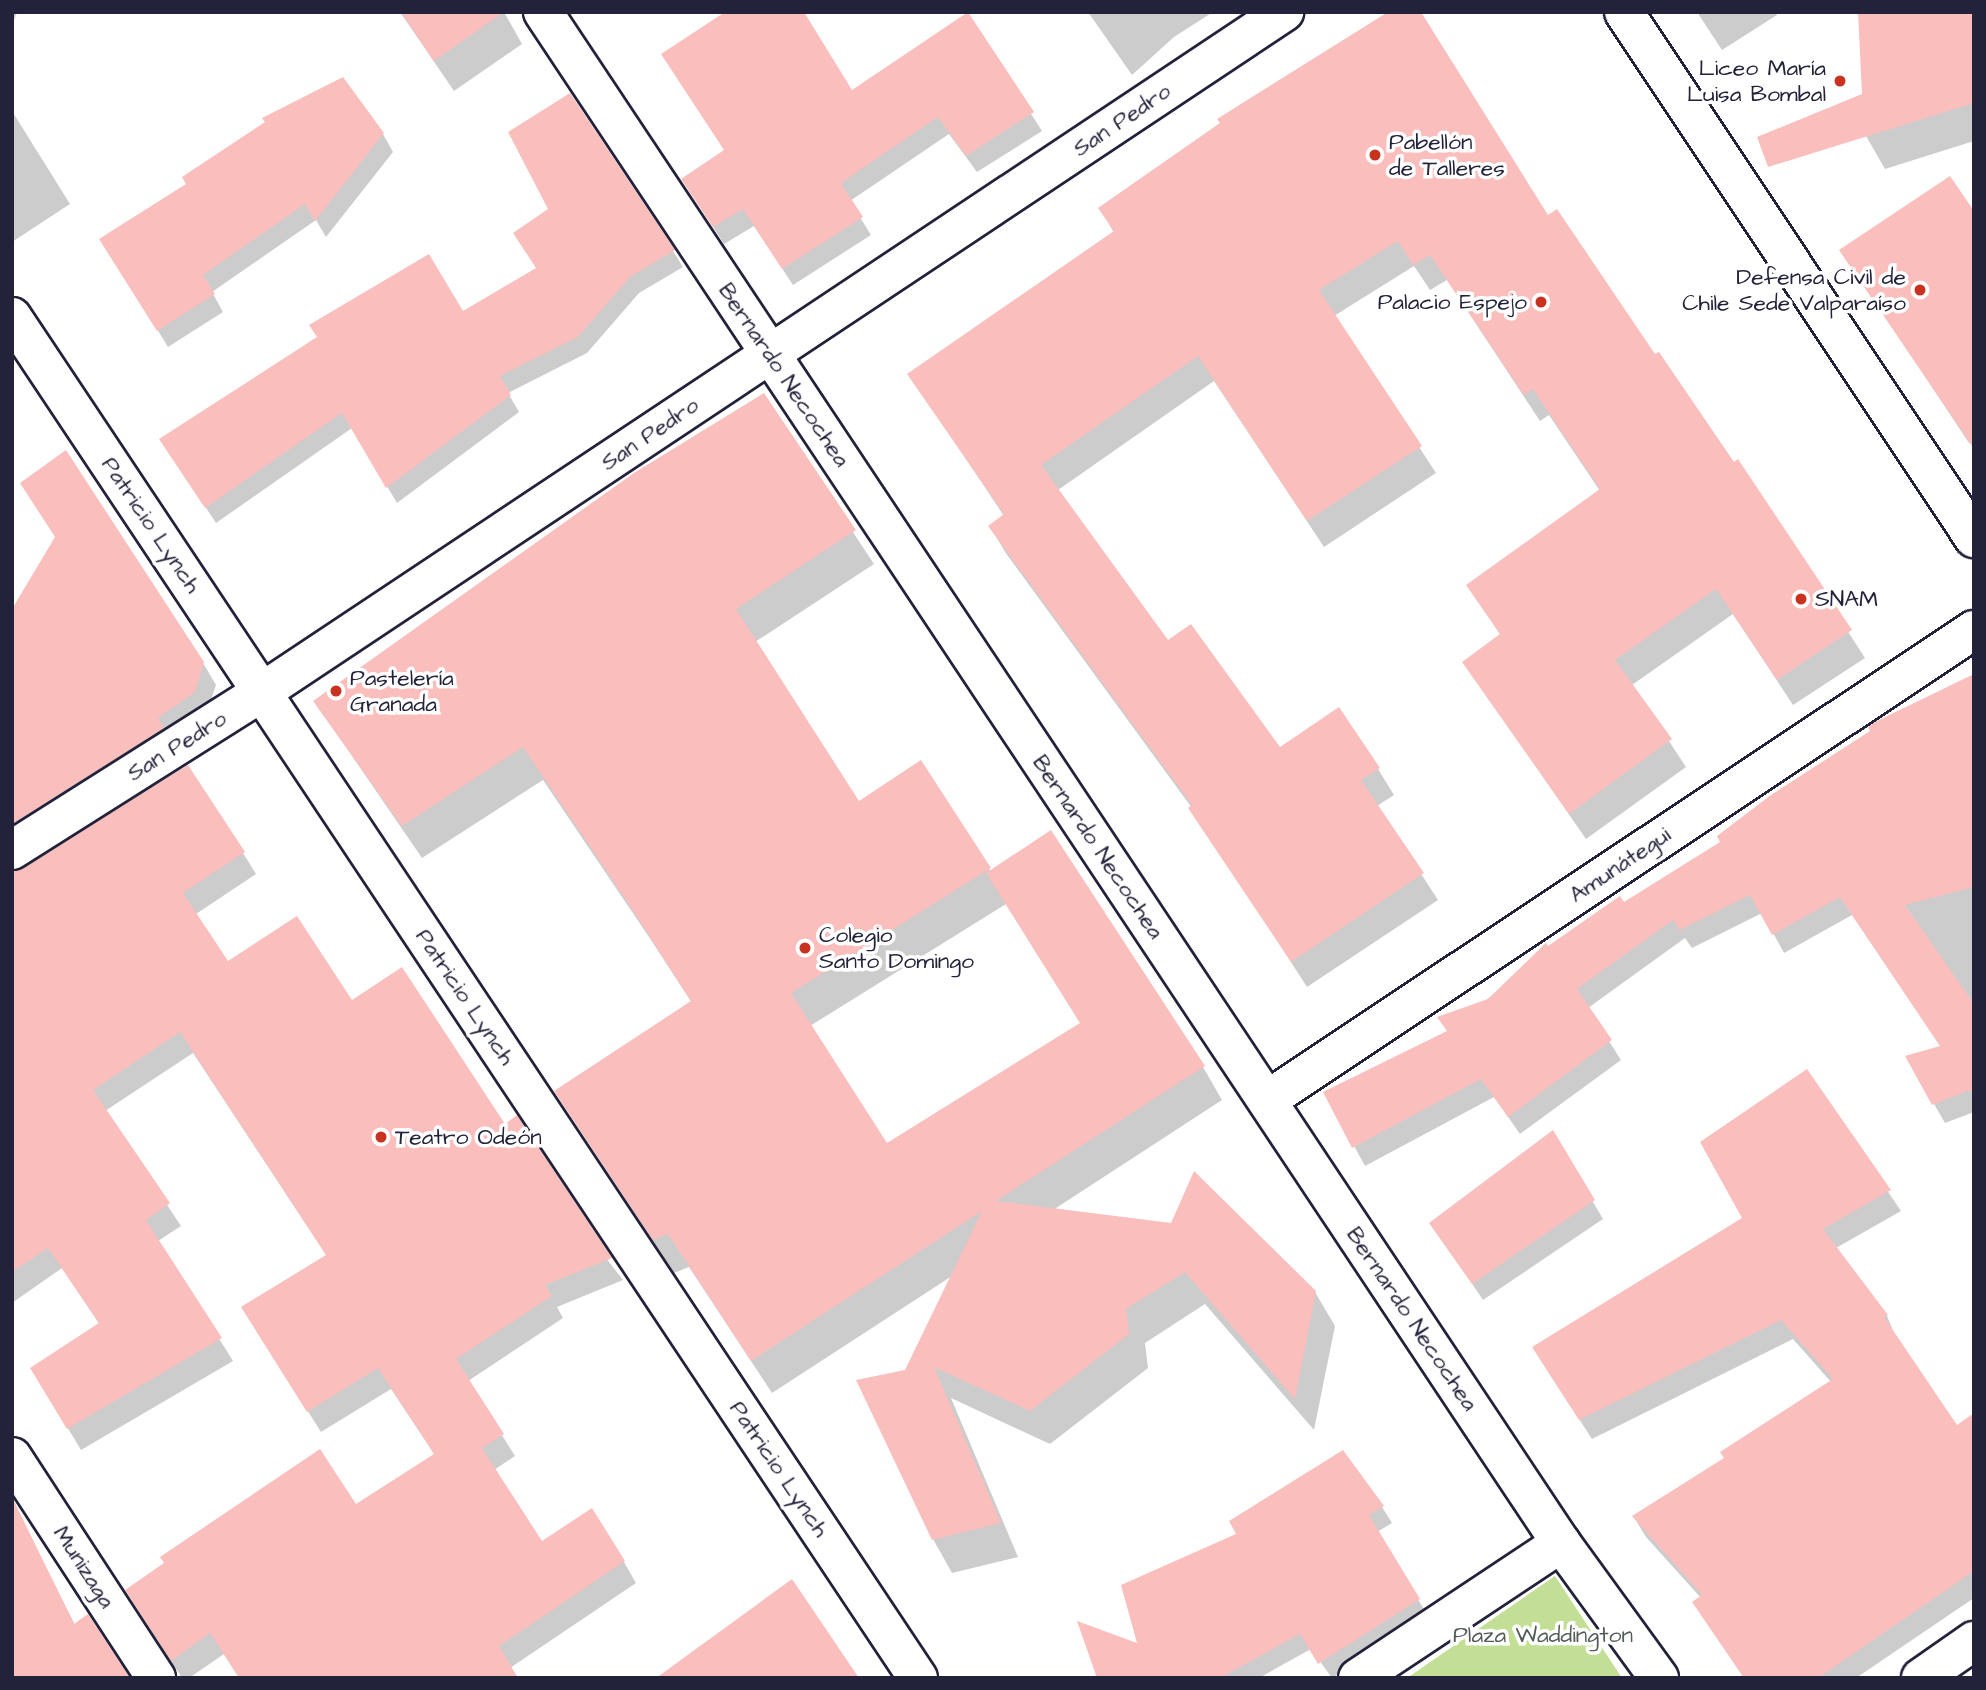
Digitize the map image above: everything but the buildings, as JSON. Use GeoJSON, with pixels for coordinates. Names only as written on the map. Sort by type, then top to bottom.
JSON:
{"type":"FeatureCollection","features":[{"type":"Feature","properties":{"kind":"street","name":"Bernardo Necochea"},"geometry":{"type":"LineString","coordinates":[[543,12],[1561,1543],[1659,1678]]}},
{"type":"Feature","properties":{"kind":"street","name":"San Pedro"},"geometry":{"type":"LineString","coordinates":[[12,850],[262,692],[1284,12]]}},
{"type":"Feature","properties":{"kind":"street"},"geometry":{"type":"LineString","coordinates":[[1624,12],[1974,538]]}},
{"type":"Feature","properties":{"kind":"street","name":"Patricio Lynch"},"geometry":{"type":"LineString","coordinates":[[12,317],[918,1678]]}},
{"type":"Feature","properties":{"kind":"street","name":"Amunátegui"},"geometry":{"type":"LineString","coordinates":[[1266,1100],[1974,630]]}},
{"type":"Feature","properties":{"kind":"street","name":"Munizaga"},"geometry":{"type":"LineString","coordinates":[[12,1457],[156,1678]]}},
{"type":"Feature","properties":{"kind":"street"},"geometry":{"type":"LineString","coordinates":[[1358,1678],[1561,1543]]}},
{"type":"Feature","properties":{"kind":"street"},"geometry":{"type":"LineString","coordinates":[[1921,1678],[1974,1641]]}},
{"type":"Feature","properties":{"kind":"green space","name":"Plaza Waddington"},"geometry":{"type":"Polygon","coordinates":[[[1555,1576],[1622,1678],[1407,1678],[1555,1576]]]}},
{"type":"Feature","properties":{"kind":"place","name":"Liceo María Luisa Bombal"},"geometry":{"type":"Point","coordinates":[1840,81]}},
{"type":"Feature","properties":{"kind":"place","name":"Pabellón de Talleres"},"geometry":{"type":"Point","coordinates":[1375,155]}},
{"type":"Feature","properties":{"kind":"place","name":"Defensa Civil de Chile Sede Valparaíso"},"geometry":{"type":"Point","coordinates":[1920,290]}},
{"type":"Feature","properties":{"kind":"place","name":"Palacio Espejo"},"geometry":{"type":"Point","coordinates":[1541,302]}},
{"type":"Feature","properties":{"kind":"place","name":"SNAM"},"geometry":{"type":"Point","coordinates":[1801,599]}},
{"type":"Feature","properties":{"kind":"place","name":"Pastelería Granada"},"geometry":{"type":"Point","coordinates":[336,691]}},
{"type":"Feature","properties":{"kind":"place","name":"Colegio Santo Domingo"},"geometry":{"type":"Point","coordinates":[805,948]}},
{"type":"Feature","properties":{"kind":"place","name":"Teatro Odeón"},"geometry":{"type":"Point","coordinates":[381,1137]}}]}
